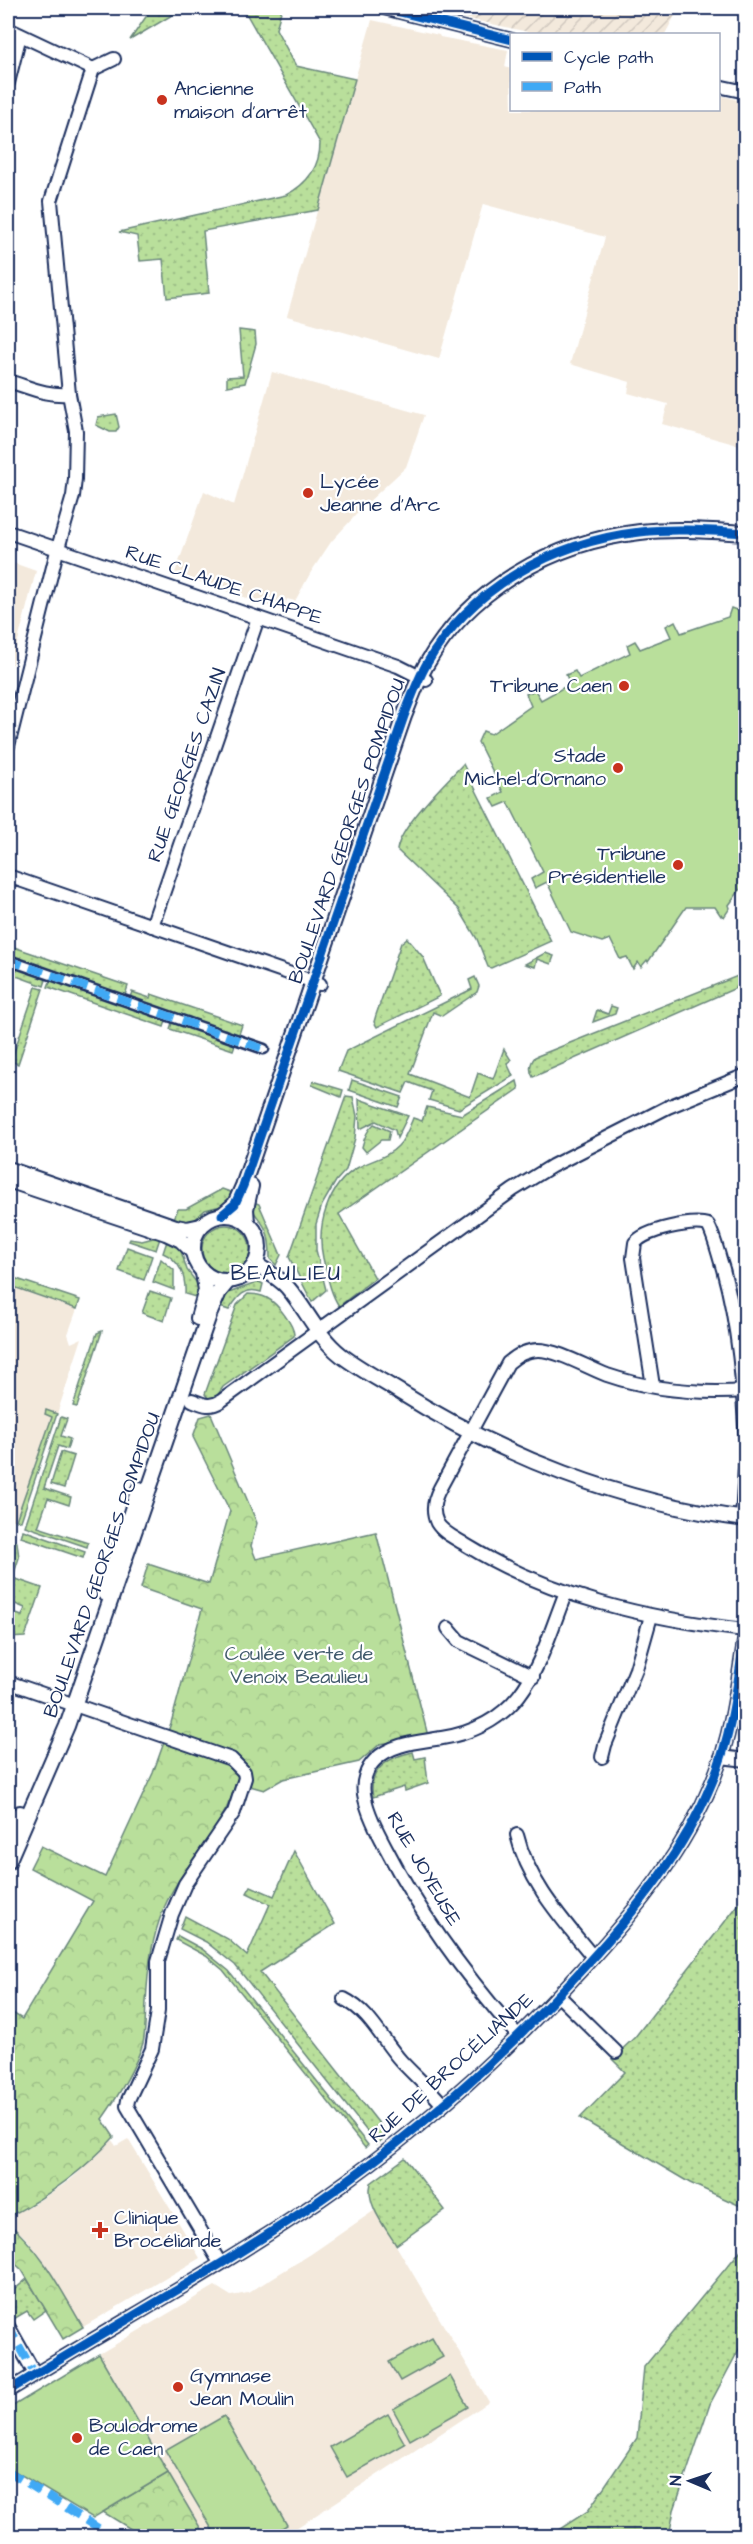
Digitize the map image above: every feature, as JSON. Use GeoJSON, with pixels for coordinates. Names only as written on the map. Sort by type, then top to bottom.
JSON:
{"type":"FeatureCollection","features":[{"type":"Feature","properties":{"kind":"street"},"geometry":{"type":"LineString","coordinates":[[384,8],[510,40]]}},
{"type":"Feature","properties":{"kind":"street"},"geometry":{"type":"LineString","coordinates":[[8,29],[93,69]]}},
{"type":"Feature","properties":{"kind":"street"},"geometry":{"type":"LineString","coordinates":[[8,82],[20,35]]}},
{"type":"Feature","properties":{"kind":"street"},"geometry":{"type":"LineString","coordinates":[[8,746],[57,549],[73,496],[76,470],[76,431],[69,394],[51,201],[93,69],[114,59]]}},
{"type":"Feature","properties":{"kind":"street"},"geometry":{"type":"LineString","coordinates":[[720,86],[746,92]]}},
{"type":"Feature","properties":{"kind":"street"},"geometry":{"type":"LineString","coordinates":[[8,381],[40,392],[55,395],[69,394]]}},
{"type":"Feature","properties":{"kind":"street","name":"RUE CLAUDE CHAPPE"},"geometry":{"type":"LineString","coordinates":[[8,532],[398,666],[423,679]]}},
{"type":"Feature","properties":{"kind":"street","name":"BOULEVARD GEORGES POMPIDOU"},"geometry":{"type":"LineString","coordinates":[[222,1215],[235,1204],[243,1186],[317,983],[423,679],[440,643],[472,607],[502,582],[543,559],[598,539],[642,532],[746,533]]}},
{"type":"Feature","properties":{"kind":"street","name":"BOULEVARD GEORGES POMPIDOU"},"geometry":{"type":"LineString","coordinates":[[423,679],[465,625],[507,587],[534,571],[582,552],[634,541],[746,540]]}},
{"type":"Feature","properties":{"kind":"street","name":"RUE GEORGES CAZIN"},"geometry":{"type":"LineString","coordinates":[[152,926],[258,618]]}},
{"type":"Feature","properties":{"kind":"street"},"geometry":{"type":"LineString","coordinates":[[8,876],[317,983]]}},
{"type":"Feature","properties":{"kind":"street"},"geometry":{"type":"LineString","coordinates":[[8,960],[264,1048]]}},
{"type":"Feature","properties":{"kind":"street","name":"BOULEVARD GEORGES POMPIDOU"},"geometry":{"type":"LineString","coordinates":[[247,1223],[248,1196],[317,983]]}},
{"type":"Feature","properties":{"kind":"street"},"geometry":{"type":"LineString","coordinates":[[192,1400],[213,1406],[513,1190],[552,1166],[668,1107],[746,1075]]}},
{"type":"Feature","properties":{"kind":"street"},"geometry":{"type":"LineString","coordinates":[[8,1169],[176,1227],[187,1229],[201,1226]]}},
{"type":"Feature","properties":{"kind":"street"},"geometry":{"type":"LineString","coordinates":[[8,1180],[166,1233],[181,1240],[192,1251]]}},
{"type":"Feature","properties":{"kind":"street"},"geometry":{"type":"LineString","coordinates":[[222,1215],[238,1217],[247,1223],[258,1242],[258,1257],[255,1264],[244,1276],[228,1281],[220,1281],[203,1273],[192,1251],[193,1242],[201,1226],[211,1218],[222,1215]]}},
{"type":"Feature","properties":{"kind":"street"},"geometry":{"type":"LineString","coordinates":[[653,1386],[633,1258],[635,1243],[647,1233],[696,1223],[708,1225],[714,1239],[732,1308],[744,1391],[746,1445]]}},
{"type":"Feature","properties":{"kind":"street"},"geometry":{"type":"LineString","coordinates":[[255,1264],[288,1287],[317,1331],[331,1346],[353,1363],[429,1411],[514,1454],[636,1497],[744,1519],[746,1450]]}},
{"type":"Feature","properties":{"kind":"street","name":"BOULEVARD GEORGES POMPIDOU"},"geometry":{"type":"LineString","coordinates":[[8,1862],[45,1778],[203,1304],[206,1290],[203,1273]]}},
{"type":"Feature","properties":{"kind":"street","name":"BOULEVARD GEORGES POMPIDOU"},"geometry":{"type":"LineString","coordinates":[[8,1840],[70,1704],[208,1315],[219,1292],[228,1281]]}},
{"type":"Feature","properties":{"kind":"street"},"geometry":{"type":"LineString","coordinates":[[744,1391],[718,1392],[653,1386],[609,1376],[550,1352],[529,1351],[517,1355],[508,1363],[436,1496],[434,1505],[437,1522],[448,1533],[479,1553],[566,1592],[651,1616],[745,1629]]}},
{"type":"Feature","properties":{"kind":"street","name":"RUE JOYEUSE"},"geometry":{"type":"LineString","coordinates":[[519,2037],[465,1972],[415,1898],[379,1835],[364,1795],[363,1784],[369,1768],[387,1751],[475,1729],[505,1710],[533,1677],[566,1592]]}},
{"type":"Feature","properties":{"kind":"street"},"geometry":{"type":"LineString","coordinates":[[602,1757],[636,1669],[651,1616]]}},
{"type":"Feature","properties":{"kind":"street"},"geometry":{"type":"LineString","coordinates":[[448,1629],[459,1641],[533,1677]]}},
{"type":"Feature","properties":{"kind":"street","name":"RUE DE BROCÉLIANDE"},"geometry":{"type":"LineString","coordinates":[[8,2391],[320,2200],[443,2105],[519,2037],[559,1996],[637,1907],[672,1860],[702,1803],[721,1757],[733,1713],[745,1629]]}},
{"type":"Feature","properties":{"kind":"street"},"geometry":{"type":"LineString","coordinates":[[8,1682],[231,1759],[244,1772],[242,1788],[234,1812],[185,1884],[172,1914],[158,1961],[158,2012],[152,2049],[128,2100],[128,2109],[220,2263]]}},
{"type":"Feature","properties":{"kind":"street"},"geometry":{"type":"LineString","coordinates":[[721,1757],[746,1760]]}},
{"type":"Feature","properties":{"kind":"street"},"geometry":{"type":"LineString","coordinates":[[517,1835],[522,1857],[531,1876],[593,1957]]}},
{"type":"Feature","properties":{"kind":"street"},"geometry":{"type":"LineString","coordinates":[[559,1996],[616,2052]]}},
{"type":"Feature","properties":{"kind":"street"},"geometry":{"type":"LineString","coordinates":[[344,1999],[358,2006],[402,2062],[425,2083],[443,2105]]}},
{"type":"Feature","properties":{"kind":"street"},"geometry":{"type":"LineString","coordinates":[[8,2325],[35,2374]]}},
{"type":"Feature","properties":{"kind":"shaded area"},"geometry":{"type":"Polygon","coordinates":[[[419,8],[679,8],[666,33],[532,33],[419,8]]]}},
{"type":"Feature","properties":{"kind":"shaded area"},"geometry":{"type":"Polygon","coordinates":[[[372,20],[440,37],[508,50],[505,67],[510,69],[510,111],[720,111],[720,95],[745,102],[745,447],[662,424],[668,404],[628,393],[630,382],[570,364],[605,237],[483,204],[439,359],[287,316],[372,20]]]}},
{"type":"Feature","properties":{"kind":"shaded area","name":"Lycée Jeanne d'Arc"},"geometry":{"type":"Polygon","coordinates":[[[272,372],[424,415],[406,467],[364,506],[331,542],[295,601],[287,599],[283,611],[175,573],[204,491],[234,505],[272,372]]]}},
{"type":"Feature","properties":{"kind":"shaded area"},"geometry":{"type":"Polygon","coordinates":[[[8,561],[36,571],[8,680],[8,561]]]}},
{"type":"Feature","properties":{"kind":"shaded area"},"geometry":{"type":"Polygon","coordinates":[[[8,1285],[77,1309],[68,1334],[71,1343],[82,1338],[56,1417],[52,1417],[16,1521],[8,1518],[8,1285]]]}},
{"type":"Feature","properties":{"kind":"shaded area","name":"Clinique Brocéliande"},"geometry":{"type":"Polygon","coordinates":[[[128,2139],[200,2258],[83,2327],[43,2260],[26,2238],[8,2223],[8,2217],[34,2204],[69,2181],[112,2140],[116,2146],[128,2139]]]}},
{"type":"Feature","properties":{"kind":"shaded area"},"geometry":{"type":"Polygon","coordinates":[[[375,2210],[489,2402],[284,2536],[205,2536],[99,2354],[215,2286],[231,2296],[248,2293],[311,2254],[375,2210]]]}},
{"type":"Feature","properties":{"kind":"green space"},"geometry":{"type":"Polygon","coordinates":[[[152,8],[184,8],[130,40],[152,8]]]}},
{"type":"Feature","properties":{"kind":"green space"},"geometry":{"type":"Polygon","coordinates":[[[236,8],[282,8],[276,29],[296,66],[355,79],[318,210],[203,231],[209,293],[167,298],[163,259],[140,261],[137,236],[119,232],[286,195],[306,180],[318,160],[320,143],[247,15],[236,8]]]}},
{"type":"Feature","properties":{"kind":"green space"},"geometry":{"type":"Polygon","coordinates":[[[239,330],[255,332],[256,344],[245,383],[227,386],[227,377],[243,376],[239,330]]]}},
{"type":"Feature","properties":{"kind":"green space"},"geometry":{"type":"Polygon","coordinates":[[[116,414],[119,427],[116,432],[110,432],[96,425],[98,417],[116,414]]]}},
{"type":"Feature","properties":{"kind":"green space","name":"Stade Michel-d’Ornano"},"geometry":{"type":"Polygon","coordinates":[[[731,608],[742,612],[745,622],[745,883],[729,905],[730,908],[724,917],[715,907],[686,907],[648,962],[647,960],[641,967],[638,962],[633,969],[627,957],[620,959],[610,939],[602,942],[571,932],[547,882],[535,888],[531,879],[543,872],[508,802],[496,807],[491,798],[503,792],[478,742],[483,731],[491,734],[531,706],[526,694],[535,690],[541,700],[570,684],[566,675],[575,671],[579,678],[630,653],[627,645],[635,641],[640,649],[671,637],[666,626],[675,621],[681,633],[728,617],[731,608]]]}},
{"type":"Feature","properties":{"kind":"green space"},"geometry":{"type":"Polygon","coordinates":[[[463,764],[551,941],[491,968],[488,967],[477,939],[459,909],[397,850],[406,829],[415,817],[463,764]]]}},
{"type":"Feature","properties":{"kind":"green space"},"geometry":{"type":"Polygon","coordinates":[[[407,938],[423,957],[440,996],[377,1027],[374,1022],[376,1015],[401,943],[407,938]]]}},
{"type":"Feature","properties":{"kind":"green space"},"geometry":{"type":"Polygon","coordinates":[[[8,945],[128,986],[124,998],[8,958],[8,945]]]}},
{"type":"Feature","properties":{"kind":"green space"},"geometry":{"type":"Polygon","coordinates":[[[545,953],[554,956],[551,964],[537,959],[535,967],[525,964],[545,953]]]}},
{"type":"Feature","properties":{"kind":"green space"},"geometry":{"type":"Polygon","coordinates":[[[8,964],[47,977],[44,986],[8,973],[8,964]]]}},
{"type":"Feature","properties":{"kind":"green space"},"geometry":{"type":"Polygon","coordinates":[[[745,973],[745,984],[533,1077],[531,1067],[535,1057],[745,973]]]}},
{"type":"Feature","properties":{"kind":"green space"},"geometry":{"type":"Polygon","coordinates":[[[475,977],[479,986],[477,992],[442,1016],[433,1012],[410,1074],[470,1097],[478,1073],[493,1079],[504,1049],[511,1060],[507,1063],[513,1076],[459,1109],[429,1100],[432,1091],[408,1082],[403,1093],[338,1071],[346,1051],[472,989],[469,980],[475,977]]]}},
{"type":"Feature","properties":{"kind":"green space"},"geometry":{"type":"Polygon","coordinates":[[[51,979],[167,1018],[164,1027],[48,987],[51,979]]]}},
{"type":"Feature","properties":{"kind":"green space"},"geometry":{"type":"Polygon","coordinates":[[[36,987],[43,989],[18,1064],[11,1061],[36,987]]]}},
{"type":"Feature","properties":{"kind":"green space"},"geometry":{"type":"Polygon","coordinates":[[[132,992],[150,998],[151,994],[242,1025],[238,1037],[129,1000],[132,992]]]}},
{"type":"Feature","properties":{"kind":"green space"},"geometry":{"type":"Polygon","coordinates":[[[611,1006],[617,1008],[615,1014],[593,1022],[597,1010],[608,1014],[611,1006]]]}},
{"type":"Feature","properties":{"kind":"green space"},"geometry":{"type":"Polygon","coordinates":[[[173,1020],[236,1042],[233,1050],[170,1029],[173,1020]]]}},
{"type":"Feature","properties":{"kind":"green space"},"geometry":{"type":"Polygon","coordinates":[[[352,1080],[402,1097],[398,1107],[349,1090],[352,1080]]]}},
{"type":"Feature","properties":{"kind":"green space"},"geometry":{"type":"Polygon","coordinates":[[[313,1081],[343,1090],[341,1097],[312,1085],[313,1081]]]}},
{"type":"Feature","properties":{"kind":"green space"},"geometry":{"type":"Polygon","coordinates":[[[517,1081],[519,1089],[339,1214],[375,1278],[339,1306],[329,1283],[321,1246],[326,1207],[338,1185],[357,1168],[394,1150],[403,1140],[413,1118],[422,1121],[427,1107],[462,1115],[517,1081]]]}},
{"type":"Feature","properties":{"kind":"green space"},"geometry":{"type":"Polygon","coordinates":[[[346,1096],[353,1097],[357,1116],[355,1138],[346,1170],[336,1181],[322,1205],[316,1224],[316,1250],[326,1290],[312,1302],[289,1257],[346,1096]]]}},
{"type":"Feature","properties":{"kind":"green space"},"geometry":{"type":"Polygon","coordinates":[[[359,1099],[408,1116],[397,1138],[395,1130],[376,1121],[360,1129],[359,1099]]]}},
{"type":"Feature","properties":{"kind":"green space"},"geometry":{"type":"Polygon","coordinates":[[[374,1124],[390,1131],[388,1140],[381,1140],[366,1152],[362,1147],[365,1137],[374,1124]]]}},
{"type":"Feature","properties":{"kind":"green space"},"geometry":{"type":"Polygon","coordinates":[[[222,1189],[236,1194],[225,1205],[205,1210],[191,1223],[172,1223],[178,1209],[186,1209],[222,1189]]]}},
{"type":"Feature","properties":{"kind":"green space"},"geometry":{"type":"Polygon","coordinates":[[[251,1201],[259,1204],[281,1255],[276,1265],[270,1259],[266,1230],[255,1213],[251,1201]]]}},
{"type":"Feature","properties":{"kind":"green space"},"geometry":{"type":"Polygon","coordinates":[[[221,1225],[231,1225],[243,1232],[250,1244],[250,1254],[243,1266],[231,1273],[221,1273],[206,1262],[202,1254],[202,1244],[213,1229],[221,1225]]]}},
{"type":"Feature","properties":{"kind":"green space"},"geometry":{"type":"Polygon","coordinates":[[[160,1238],[156,1250],[129,1241],[130,1239],[142,1241],[160,1238]]]}},
{"type":"Feature","properties":{"kind":"green space"},"geometry":{"type":"Polygon","coordinates":[[[168,1238],[180,1248],[187,1270],[199,1286],[199,1298],[185,1294],[181,1270],[174,1260],[163,1253],[168,1238]]]}},
{"type":"Feature","properties":{"kind":"green space"},"geometry":{"type":"Polygon","coordinates":[[[127,1247],[152,1256],[144,1280],[119,1271],[127,1247]]]}},
{"type":"Feature","properties":{"kind":"green space"},"geometry":{"type":"Polygon","coordinates":[[[161,1259],[174,1270],[174,1290],[153,1282],[161,1259]]]}},
{"type":"Feature","properties":{"kind":"green space"},"geometry":{"type":"Polygon","coordinates":[[[8,1276],[80,1300],[77,1309],[8,1285],[8,1276]]]}},
{"type":"Feature","properties":{"kind":"green space"},"geometry":{"type":"Polygon","coordinates":[[[259,1282],[263,1284],[261,1292],[250,1291],[242,1294],[229,1310],[217,1306],[226,1294],[259,1282]]]}},
{"type":"Feature","properties":{"kind":"green space"},"geometry":{"type":"Polygon","coordinates":[[[150,1291],[171,1298],[164,1321],[142,1313],[150,1291]]]}},
{"type":"Feature","properties":{"kind":"green space"},"geometry":{"type":"Polygon","coordinates":[[[248,1294],[265,1297],[276,1305],[289,1321],[294,1336],[223,1387],[217,1396],[209,1399],[205,1394],[237,1305],[248,1294]]]}},
{"type":"Feature","properties":{"kind":"green space"},"geometry":{"type":"Polygon","coordinates":[[[102,1331],[77,1407],[73,1406],[97,1333],[102,1331]]]}},
{"type":"Feature","properties":{"kind":"green space"},"geometry":{"type":"Polygon","coordinates":[[[46,1410],[57,1414],[21,1521],[16,1520],[52,1417],[45,1414],[46,1410]]]}},
{"type":"Feature","properties":{"kind":"green space","name":"Coulée verte de Venoix Beaulieu"},"geometry":{"type":"Polygon","coordinates":[[[211,1414],[257,1523],[251,1546],[256,1559],[376,1532],[428,1736],[380,1744],[359,1762],[283,1779],[264,1790],[236,1782],[224,1814],[181,1876],[164,1908],[153,1943],[149,1966],[143,2043],[125,2082],[102,2119],[114,2137],[65,2182],[8,2217],[8,2010],[22,2019],[93,1901],[30,1868],[41,1846],[105,1877],[153,1773],[171,1723],[202,1609],[141,1588],[148,1564],[209,1584],[230,1511],[193,1437],[200,1417],[211,1414]]]}},
{"type":"Feature","properties":{"kind":"green space"},"geometry":{"type":"Polygon","coordinates":[[[61,1417],[67,1419],[61,1436],[70,1439],[67,1449],[58,1446],[44,1488],[71,1497],[69,1505],[48,1498],[38,1527],[88,1543],[87,1547],[25,1526],[61,1417]]]}},
{"type":"Feature","properties":{"kind":"green space"},"geometry":{"type":"Polygon","coordinates":[[[61,1452],[74,1456],[64,1488],[51,1484],[61,1452]]]}},
{"type":"Feature","properties":{"kind":"green space"},"geometry":{"type":"Polygon","coordinates":[[[23,1530],[85,1552],[83,1558],[21,1537],[23,1530]]]}},
{"type":"Feature","properties":{"kind":"green space"},"geometry":{"type":"Polygon","coordinates":[[[8,1539],[17,1542],[19,1558],[12,1579],[8,1578],[8,1539]]]}},
{"type":"Feature","properties":{"kind":"green space"},"geometry":{"type":"Polygon","coordinates":[[[16,1579],[42,1588],[25,1637],[8,1638],[8,1611],[22,1616],[25,1608],[8,1601],[16,1579]]]}},
{"type":"Feature","properties":{"kind":"green space"},"geometry":{"type":"Polygon","coordinates":[[[413,1752],[415,1759],[425,1757],[428,1783],[405,1791],[404,1787],[373,1797],[373,1778],[377,1771],[388,1761],[413,1752]]]}},
{"type":"Feature","properties":{"kind":"green space"},"geometry":{"type":"Polygon","coordinates":[[[294,1851],[335,1924],[260,1972],[388,2135],[377,2144],[235,1965],[206,1942],[180,1929],[185,1916],[228,1939],[247,1956],[270,1904],[247,1893],[251,1886],[274,1896],[294,1851]]]}},
{"type":"Feature","properties":{"kind":"green space"},"geometry":{"type":"Polygon","coordinates":[[[745,1896],[745,2208],[690,2183],[580,2118],[625,2072],[612,2059],[635,2037],[745,1896]]]}},
{"type":"Feature","properties":{"kind":"green space"},"geometry":{"type":"Polygon","coordinates":[[[178,1936],[202,1949],[229,1971],[368,2145],[365,2148],[223,1970],[206,1956],[176,1940],[178,1936]]]}},
{"type":"Feature","properties":{"kind":"green space"},"geometry":{"type":"Polygon","coordinates":[[[405,2158],[445,2210],[396,2245],[378,2216],[370,2191],[371,2183],[405,2158]]]}},
{"type":"Feature","properties":{"kind":"green space"},"geometry":{"type":"Polygon","coordinates":[[[8,2223],[41,2258],[83,2327],[63,2339],[22,2270],[8,2257],[8,2223]]]}},
{"type":"Feature","properties":{"kind":"green space"},"geometry":{"type":"Polygon","coordinates":[[[745,2245],[745,2338],[710,2404],[674,2510],[669,2536],[549,2536],[588,2511],[637,2438],[644,2367],[745,2245]]]}},
{"type":"Feature","properties":{"kind":"green space"},"geometry":{"type":"Polygon","coordinates":[[[27,2279],[46,2310],[33,2319],[27,2311],[12,2320],[8,2312],[8,2295],[27,2279]]]}},
{"type":"Feature","properties":{"kind":"green space"},"geometry":{"type":"Polygon","coordinates":[[[432,2338],[443,2357],[400,2381],[389,2362],[432,2338]]]}},
{"type":"Feature","properties":{"kind":"green space","name":"Boulodrome de Caen"},"geometry":{"type":"Polygon","coordinates":[[[99,2354],[168,2473],[93,2518],[8,2467],[8,2409],[99,2354]]]}},
{"type":"Feature","properties":{"kind":"green space"},"geometry":{"type":"Polygon","coordinates":[[[450,2376],[468,2407],[410,2440],[393,2409],[450,2376]]]}},
{"type":"Feature","properties":{"kind":"green space"},"geometry":{"type":"Polygon","coordinates":[[[388,2414],[405,2444],[347,2477],[330,2447],[388,2414]]]}},
{"type":"Feature","properties":{"kind":"green space"},"geometry":{"type":"Polygon","coordinates":[[[224,2416],[287,2525],[269,2536],[216,2536],[165,2450],[224,2416]]]}},
{"type":"Feature","properties":{"kind":"green space"},"geometry":{"type":"Polygon","coordinates":[[[168,2473],[205,2536],[142,2536],[103,2512],[168,2473]]]}},
{"type":"Feature","properties":{"kind":"marked path"},"geometry":{"type":"LineString","coordinates":[[8,960],[264,1049]]}},
{"type":"Feature","properties":{"kind":"marked path"},"geometry":{"type":"LineString","coordinates":[[8,2326],[35,2374]]}},
{"type":"Feature","properties":{"kind":"marked path"},"geometry":{"type":"LineString","coordinates":[[8,2471],[111,2536]]}},
{"type":"Feature","properties":{"kind":"cycle path"},"geometry":{"type":"LineString","coordinates":[[384,8],[510,40]]}},
{"type":"Feature","properties":{"kind":"cycle path"},"geometry":{"type":"LineString","coordinates":[[222,1215],[235,1204],[243,1186],[404,716],[426,665],[444,638],[466,613],[517,573],[576,546],[608,537],[653,531],[693,530],[746,533]]}},
{"type":"Feature","properties":{"kind":"cycle path"},"geometry":{"type":"LineString","coordinates":[[8,2391],[243,2250],[320,2200],[426,2120],[492,2061],[555,1999],[604,1945],[658,1879],[701,1806],[720,1762],[725,1743],[734,1705],[746,1628]]}},
{"type":"Feature","properties":{"kind":"place","name":"Ancienne maison d'arrêt"},"geometry":{"type":"Point","coordinates":[162,100]}},
{"type":"Feature","properties":{"kind":"place","name":"Lycée Jeanne d'Arc"},"geometry":{"type":"Point","coordinates":[308,493]}},
{"type":"Feature","properties":{"kind":"place","name":"Tribune Caen"},"geometry":{"type":"Point","coordinates":[624,686]}},
{"type":"Feature","properties":{"kind":"place","name":"Stade Michel-d’Ornano"},"geometry":{"type":"Point","coordinates":[618,768]}},
{"type":"Feature","properties":{"kind":"place","name":"Tribune Présidentielle"},"geometry":{"type":"Point","coordinates":[678,865]}},
{"type":"Feature","properties":{"kind":"place","name":"Clinique Brocéliande"},"geometry":{"type":"Point","coordinates":[100,2230]}},
{"type":"Feature","properties":{"kind":"place","name":"Gymnase Jean Moulin"},"geometry":{"type":"Point","coordinates":[178,2387]}},
{"type":"Feature","properties":{"kind":"place","name":"Boulodrome de Caen"},"geometry":{"type":"Point","coordinates":[77,2438]}},
{"type":"Feature","properties":{"kind":"district","name":"BEAULIEU"},"geometry":{"type":"Point","coordinates":[286,1273]}}]}
